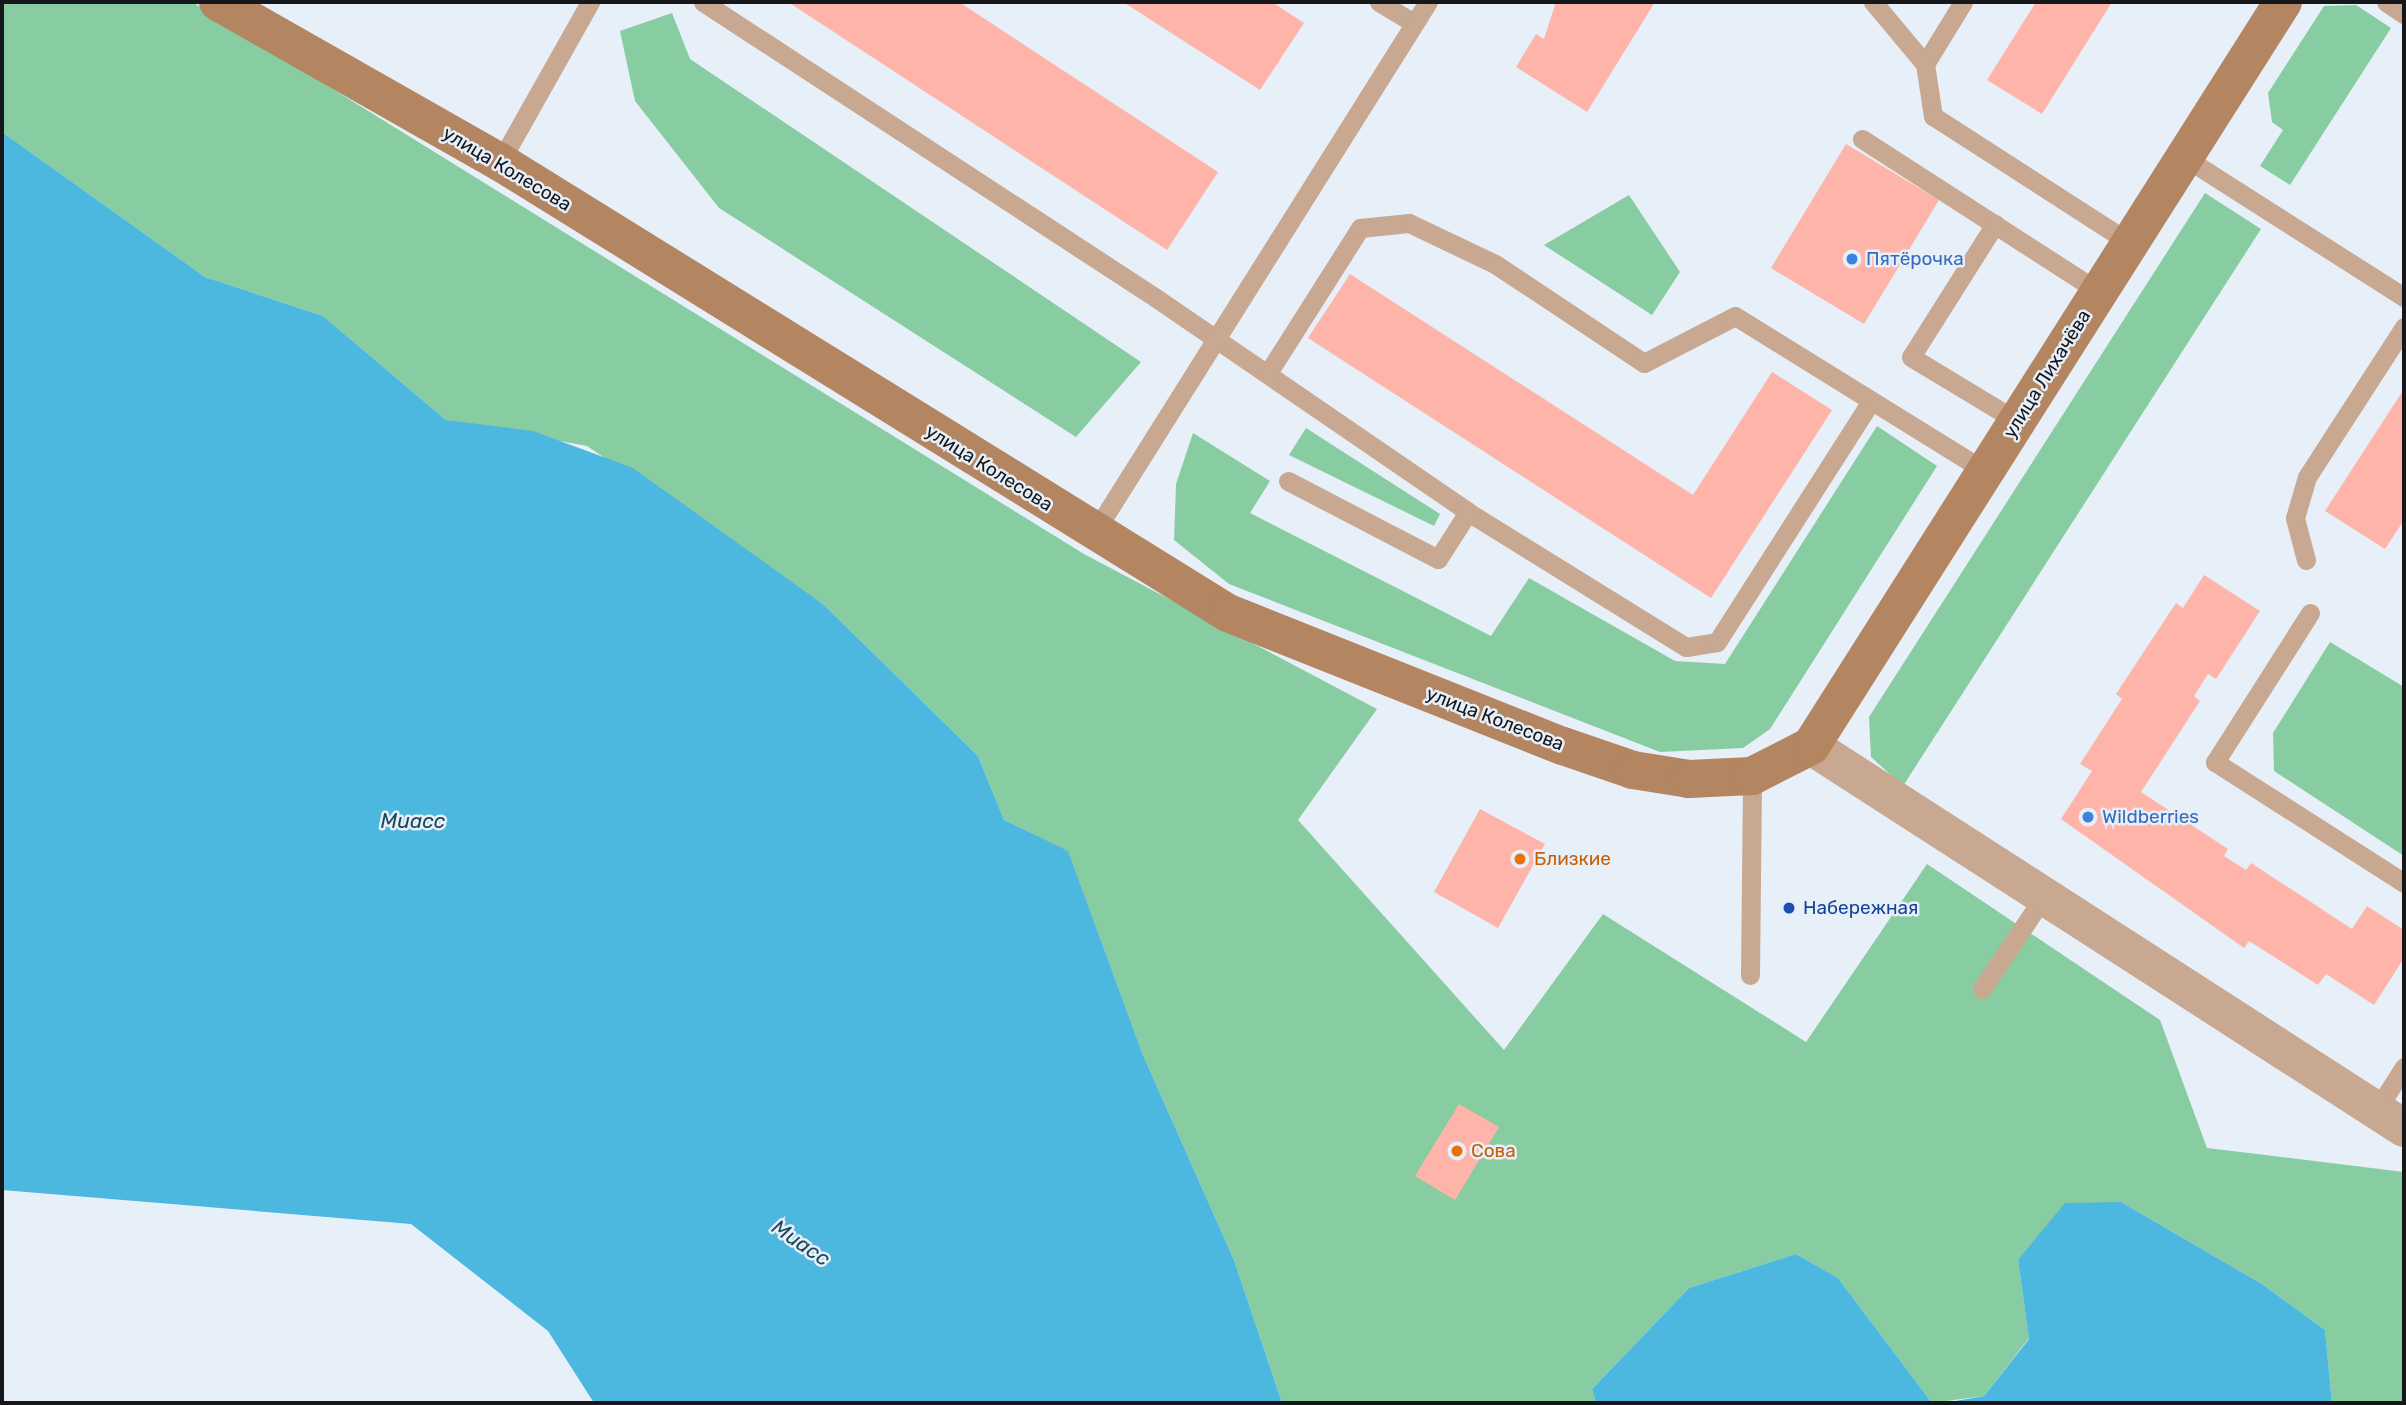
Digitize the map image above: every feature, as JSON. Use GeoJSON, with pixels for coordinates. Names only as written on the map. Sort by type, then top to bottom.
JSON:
{"type":"FeatureCollection","features":[{"type":"Feature","properties":{"kind":"street","name":"улица Колесова"},"geometry":{"type":"LineString","coordinates":[[218,2],[500,162],[1094,533],[1228,613],[1563,746],[1633,770],[1689,779],[1752,776],[1811,746]]}},
{"type":"Feature","properties":{"kind":"street","name":"улица Лихачёва"},"geometry":{"type":"LineString","coordinates":[[1811,746],[2283,2]]}},
{"type":"Feature","properties":{"kind":"street"},"geometry":{"type":"LineString","coordinates":[[1811,746],[2390,1120]]}},
{"type":"Feature","properties":{"kind":"lane"},"geometry":{"type":"LineString","coordinates":[[500,162],[590,2]]}},
{"type":"Feature","properties":{"kind":"lane"},"geometry":{"type":"LineString","coordinates":[[703,2],[1217,339],[1468,512],[1686,647],[1717,642],[1871,401]]}},
{"type":"Feature","properties":{"kind":"lane"},"geometry":{"type":"LineString","coordinates":[[1380,2],[1414,23]]}},
{"type":"Feature","properties":{"kind":"lane"},"geometry":{"type":"LineString","coordinates":[[1094,533],[1428,2]]}},
{"type":"Feature","properties":{"kind":"lane"},"geometry":{"type":"LineString","coordinates":[[1873,2],[1926,64],[1933,116],[2130,243]]}},
{"type":"Feature","properties":{"kind":"lane"},"geometry":{"type":"LineString","coordinates":[[1926,64],[1963,2]]}},
{"type":"Feature","properties":{"kind":"lane"},"geometry":{"type":"LineString","coordinates":[[2386,2],[2404,14]]}},
{"type":"Feature","properties":{"kind":"lane"},"geometry":{"type":"LineString","coordinates":[[1862,139],[2099,292]]}},
{"type":"Feature","properties":{"kind":"lane"},"geometry":{"type":"LineString","coordinates":[[2184,157],[2404,297]]}},
{"type":"Feature","properties":{"kind":"lane"},"geometry":{"type":"LineString","coordinates":[[1268,373],[1360,228],[1409,223],[1495,264],[1644,363],[1735,316],[1985,471]]}},
{"type":"Feature","properties":{"kind":"lane"},"geometry":{"type":"LineString","coordinates":[[1995,224],[1911,356],[2017,421]]}},
{"type":"Feature","properties":{"kind":"lane"},"geometry":{"type":"LineString","coordinates":[[2306,560],[2295,518],[2307,477],[2404,327]]}},
{"type":"Feature","properties":{"kind":"lane"},"geometry":{"type":"LineString","coordinates":[[1288,481],[1437,559],[1468,512]]}},
{"type":"Feature","properties":{"kind":"lane"},"geometry":{"type":"LineString","coordinates":[[2310,613],[2215,762],[2404,883]]}},
{"type":"Feature","properties":{"kind":"lane"},"geometry":{"type":"LineString","coordinates":[[1750,975],[1752,776]]}},
{"type":"Feature","properties":{"kind":"lane"},"geometry":{"type":"LineString","coordinates":[[1983,989],[2044,897]]}},
{"type":"Feature","properties":{"kind":"lane"},"geometry":{"type":"LineString","coordinates":[[2390,1120],[2404,1067]]}},
{"type":"Feature","properties":{"kind":"green space"},"geometry":{"type":"Polygon","coordinates":[[[2,2],[192,2],[1084,554],[1377,709],[1298,820],[1504,1050],[1603,914],[1806,1042],[1927,864],[2160,1020],[2207,1148],[2404,1172],[2404,1403],[2332,1403],[2325,1330],[2262,1284],[2121,1202],[2018,1260],[2029,1338],[1984,1396],[1932,1403],[1838,1278],[1796,1254],[1689,1288],[1592,1389],[1596,1403],[1282,1403],[1234,1260],[1143,1055],[1068,852],[1004,820],[978,756],[824,605],[587,446],[446,420],[323,316],[205,277],[2,132],[2,2]]]}},
{"type":"Feature","properties":{"kind":"green space"},"geometry":{"type":"Polygon","coordinates":[[[2356,5],[2391,28],[2290,185],[2260,166],[2283,130],[2272,122],[2268,93],[2324,6],[2356,5]]]}},
{"type":"Feature","properties":{"kind":"green space"},"geometry":{"type":"Polygon","coordinates":[[[672,13],[690,59],[1141,362],[1076,437],[719,208],[635,101],[620,31],[672,13]]]}},
{"type":"Feature","properties":{"kind":"green space"},"geometry":{"type":"Polygon","coordinates":[[[2205,193],[2261,229],[1903,786],[1871,757],[1869,717],[2205,193]]]}},
{"type":"Feature","properties":{"kind":"green space"},"geometry":{"type":"Polygon","coordinates":[[[1629,195],[1680,272],[1652,315],[1544,245],[1629,195]]]}},
{"type":"Feature","properties":{"kind":"green space"},"geometry":{"type":"Polygon","coordinates":[[[1877,426],[1937,466],[1770,729],[1743,748],[1660,752],[1229,584],[1174,540],[1176,484],[1193,433],[1270,481],[1250,513],[1491,636],[1529,578],[1675,661],[1725,664],[1877,426]]]}},
{"type":"Feature","properties":{"kind":"green space"},"geometry":{"type":"Polygon","coordinates":[[[1306,428],[1440,514],[1434,526],[1289,455],[1306,428]]]}},
{"type":"Feature","properties":{"kind":"green space"},"geometry":{"type":"Polygon","coordinates":[[[2330,642],[2404,687],[2404,856],[2274,771],[2273,733],[2330,642]]]}},
{"type":"Feature","properties":{"kind":"water","name":"Миасс"},"geometry":{"type":"Polygon","coordinates":[[[2,132],[205,277],[323,316],[446,420],[533,431],[633,468],[824,605],[978,756],[1004,820],[1068,851],[1143,1055],[1234,1260],[1282,1403],[594,1403],[548,1331],[411,1224],[2,1190],[2,132]]]}},
{"type":"Feature","properties":{"kind":"water"},"geometry":{"type":"Polygon","coordinates":[[[2121,1202],[2262,1284],[2325,1330],[2332,1403],[1944,1403],[1984,1396],[2029,1339],[2018,1260],[2065,1203],[2121,1202]]]}},
{"type":"Feature","properties":{"kind":"water"},"geometry":{"type":"Polygon","coordinates":[[[1796,1254],[1838,1278],[1932,1403],[1596,1403],[1592,1389],[1689,1288],[1796,1254]]]}},
{"type":"Feature","properties":{"kind":"building"},"geometry":{"type":"Polygon","coordinates":[[[788,2],[959,2],[1218,172],[1167,250],[788,2]]]}},
{"type":"Feature","properties":{"kind":"building"},"geometry":{"type":"Polygon","coordinates":[[[1123,2],[1272,2],[1304,23],[1260,90],[1123,2]]]}},
{"type":"Feature","properties":{"kind":"building"},"geometry":{"type":"Polygon","coordinates":[[[1556,2],[1655,2],[1587,112],[1516,67],[1536,34],[1544,39],[1556,2]]]}},
{"type":"Feature","properties":{"kind":"building"},"geometry":{"type":"Polygon","coordinates":[[[2036,2],[2112,2],[2042,114],[1987,80],[2036,2]]]}},
{"type":"Feature","properties":{"kind":"building"},"geometry":{"type":"Polygon","coordinates":[[[1846,144],[1939,200],[1864,324],[1771,268],[1846,144]]]}},
{"type":"Feature","properties":{"kind":"building"},"geometry":{"type":"Polygon","coordinates":[[[1350,274],[1693,495],[1772,372],[1832,410],[1711,598],[1308,338],[1350,274]]]}},
{"type":"Feature","properties":{"kind":"building"},"geometry":{"type":"Polygon","coordinates":[[[2404,389],[2404,520],[2385,549],[2325,511],[2404,389]]]}},
{"type":"Feature","properties":{"kind":"building"},"geometry":{"type":"Polygon","coordinates":[[[2204,575],[2260,611],[2216,679],[2208,674],[2194,696],[2200,701],[2141,792],[2228,849],[2224,856],[2246,870],[2251,863],[2352,929],[2367,906],[2404,930],[2404,958],[2374,1005],[2326,974],[2318,985],[2249,941],[2244,948],[2061,819],[2092,771],[2080,764],[2122,699],[2116,694],[2176,603],[2183,608],[2204,575]]]}},
{"type":"Feature","properties":{"kind":"building"},"geometry":{"type":"Polygon","coordinates":[[[1480,809],[1545,844],[1498,928],[1434,892],[1480,809]]]}},
{"type":"Feature","properties":{"kind":"building"},"geometry":{"type":"Polygon","coordinates":[[[1459,1104],[1499,1127],[1455,1200],[1415,1176],[1459,1104]]]}},
{"type":"Feature","properties":{"kind":"place","name":"Пятёрочка"},"geometry":{"type":"Point","coordinates":[1852,259]}},
{"type":"Feature","properties":{"kind":"place","name":"Wildberries"},"geometry":{"type":"Point","coordinates":[2088,817]}},
{"type":"Feature","properties":{"kind":"place","name":"Близкие"},"geometry":{"type":"Point","coordinates":[1520,859]}},
{"type":"Feature","properties":{"kind":"place","name":"Набережная"},"geometry":{"type":"Point","coordinates":[1789,908]}},
{"type":"Feature","properties":{"kind":"place","name":"Сова"},"geometry":{"type":"Point","coordinates":[1457,1151]}}]}
